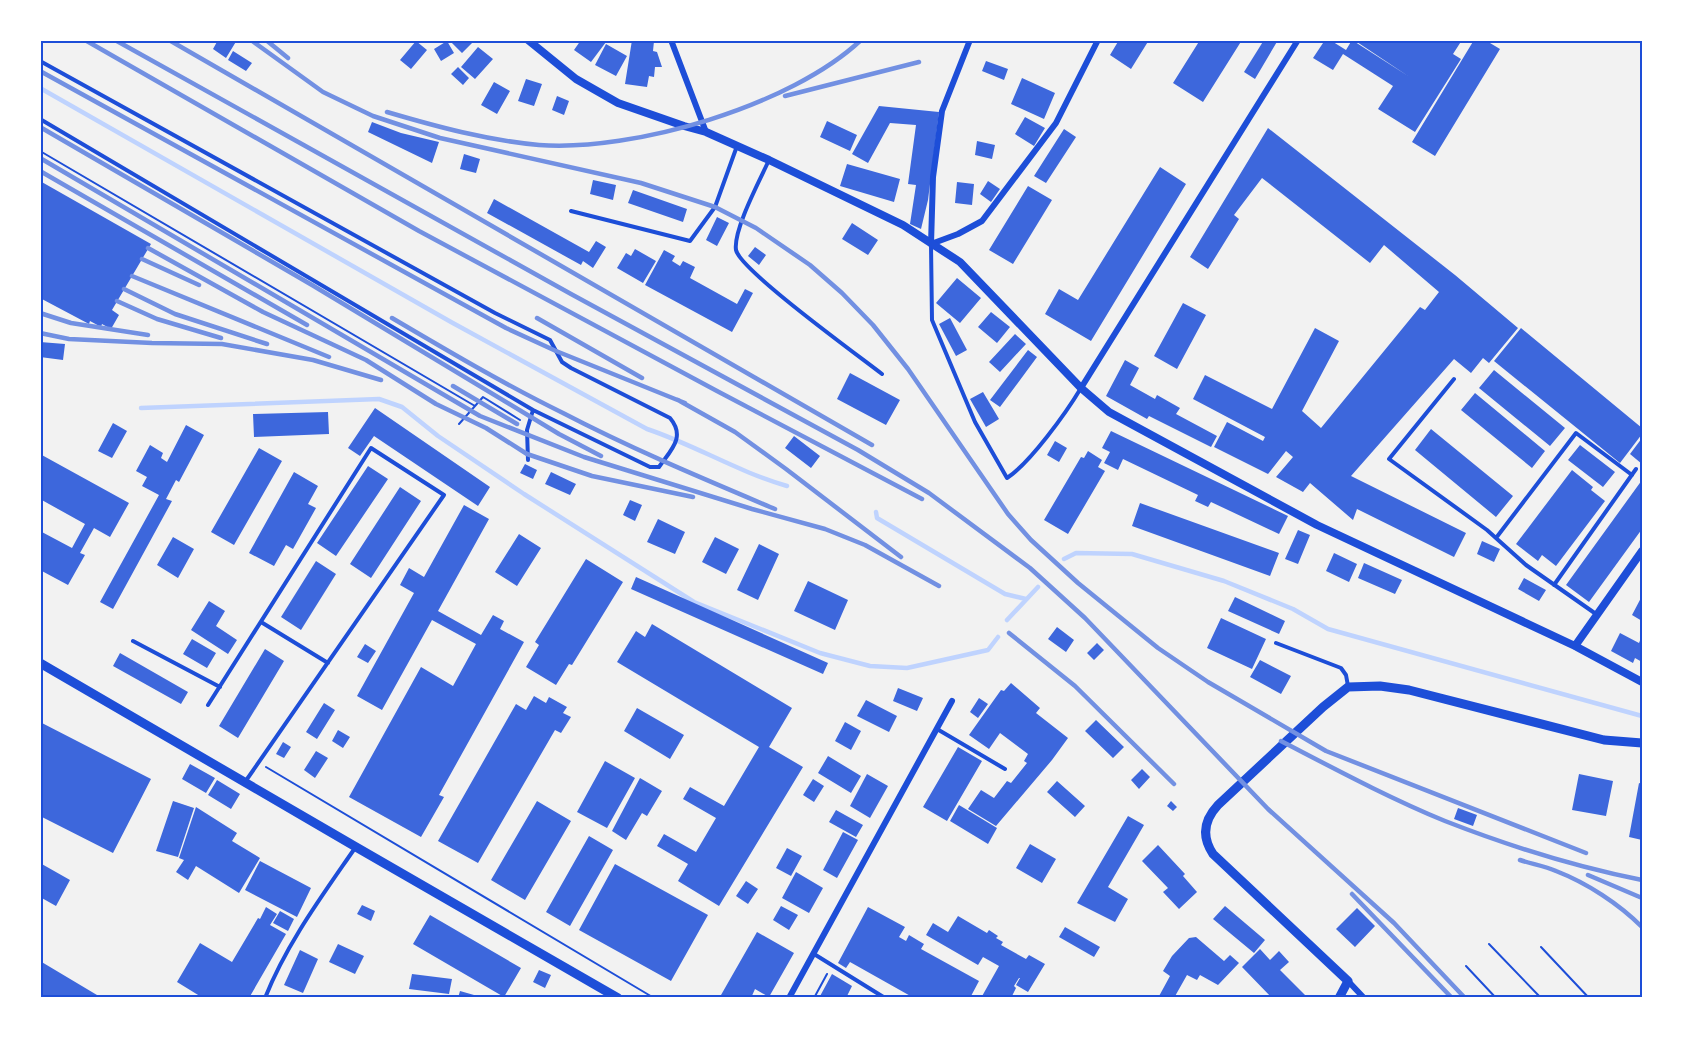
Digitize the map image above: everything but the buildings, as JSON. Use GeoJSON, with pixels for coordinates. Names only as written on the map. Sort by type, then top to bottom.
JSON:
{"type":"FeatureCollection","features":[{"type":"Feature","properties":{"kind":"main road"},"geometry":{"type":"LineString","coordinates":[[40,663],[618,998]]}},
{"type":"Feature","properties":{"kind":"main road"},"geometry":{"type":"LineString","coordinates":[[1338,998],[1348,981],[1213,854],[1204,831],[1210,814],[1218,805],[1323,706],[1348,687],[1380,686],[1409,690],[1604,740],[1642,743]]}},
{"type":"Feature","properties":{"kind":"street"},"geometry":{"type":"LineString","coordinates":[[528,40],[576,79],[618,103],[705,132],[769,160],[903,225],[960,262],[1081,388],[1109,412],[1317,525],[1575,646],[1642,682]]}},
{"type":"Feature","properties":{"kind":"street"},"geometry":{"type":"LineString","coordinates":[[671,40],[705,132]]}},
{"type":"Feature","properties":{"kind":"street"},"geometry":{"type":"LineString","coordinates":[[931,244],[933,177],[942,111],[970,40]]}},
{"type":"Feature","properties":{"kind":"street"},"geometry":{"type":"LineString","coordinates":[[931,244],[958,234],[982,221],[1056,123],[1098,40]]}},
{"type":"Feature","properties":{"kind":"street"},"geometry":{"type":"LineString","coordinates":[[1081,388],[1298,40]]}},
{"type":"Feature","properties":{"kind":"street"},"geometry":{"type":"LineString","coordinates":[[1575,646],[1642,551]]}},
{"type":"Feature","properties":{"kind":"street"},"geometry":{"type":"LineString","coordinates":[[789,998],[952,701]]}},
{"type":"Feature","properties":{"kind":"street"},"geometry":{"type":"LineString","coordinates":[[1348,981],[1364,998]]}},
{"type":"Feature","properties":{"kind":"lane"},"geometry":{"type":"LineString","coordinates":[[40,61],[495,313],[550,340],[562,362],[670,418],[678,427],[678,435],[672,447],[659,467],[650,467],[533,410],[40,119]]}},
{"type":"Feature","properties":{"kind":"lane"},"geometry":{"type":"LineString","coordinates":[[571,211],[690,241],[715,207],[737,146]]}},
{"type":"Feature","properties":{"kind":"lane"},"geometry":{"type":"LineString","coordinates":[[769,160],[742,222],[736,240],[736,252],[756,276],[882,374]]}},
{"type":"Feature","properties":{"kind":"lane"},"geometry":{"type":"LineString","coordinates":[[931,244],[932,320],[975,422],[1007,478],[1017,472],[1045,438],[1081,388]]}},
{"type":"Feature","properties":{"kind":"lane"},"geometry":{"type":"LineString","coordinates":[[1455,379],[1389,459],[1496,538],[1526,565],[1597,615]]}},
{"type":"Feature","properties":{"kind":"lane"},"geometry":{"type":"LineString","coordinates":[[528,460],[528,424],[533,410]]}},
{"type":"Feature","properties":{"kind":"lane"},"geometry":{"type":"LineString","coordinates":[[1496,538],[1576,433],[1632,475]]}},
{"type":"Feature","properties":{"kind":"lane"},"geometry":{"type":"LineString","coordinates":[[208,705],[371,448],[444,495],[245,782]]}},
{"type":"Feature","properties":{"kind":"lane"},"geometry":{"type":"LineString","coordinates":[[1554,585],[1636,469]]}},
{"type":"Feature","properties":{"kind":"lane"},"geometry":{"type":"LineString","coordinates":[[261,622],[328,663]]}},
{"type":"Feature","properties":{"kind":"lane"},"geometry":{"type":"LineString","coordinates":[[133,641],[220,687]]}},
{"type":"Feature","properties":{"kind":"lane"},"geometry":{"type":"LineString","coordinates":[[1276,644],[1341,668],[1346,675],[1348,687]]}},
{"type":"Feature","properties":{"kind":"lane"},"geometry":{"type":"LineString","coordinates":[[937,729],[1005,769]]}},
{"type":"Feature","properties":{"kind":"lane"},"geometry":{"type":"LineString","coordinates":[[265,998],[272,980],[307,916],[356,847]]}},
{"type":"Feature","properties":{"kind":"lane"},"geometry":{"type":"LineString","coordinates":[[813,953],[885,998]]}},
{"type":"Feature","properties":{"kind":"path"},"geometry":{"type":"LineString","coordinates":[[40,151],[475,406]]}},
{"type":"Feature","properties":{"kind":"path"},"geometry":{"type":"LineString","coordinates":[[459,424],[483,397],[528,424]]}},
{"type":"Feature","properties":{"kind":"path"},"geometry":{"type":"LineString","coordinates":[[259,762],[654,998]]}},
{"type":"Feature","properties":{"kind":"path"},"geometry":{"type":"LineString","coordinates":[[1489,944],[1541,998]]}},
{"type":"Feature","properties":{"kind":"path"},"geometry":{"type":"LineString","coordinates":[[1541,947],[1589,998]]}},
{"type":"Feature","properties":{"kind":"path"},"geometry":{"type":"LineString","coordinates":[[814,998],[832,965]]}},
{"type":"Feature","properties":{"kind":"path"},"geometry":{"type":"LineString","coordinates":[[1466,966],[1496,998]]}},
{"type":"Feature","properties":{"kind":"waterway"},"geometry":{"type":"LineString","coordinates":[[40,88],[451,322],[647,429],[787,486]]}},
{"type":"Feature","properties":{"kind":"waterway"},"geometry":{"type":"LineString","coordinates":[[141,408],[379,399],[402,407],[438,436],[524,494],[694,602],[820,653],[870,666],[907,668],[988,650],[998,637]]}},
{"type":"Feature","properties":{"kind":"waterway"},"geometry":{"type":"LineString","coordinates":[[876,512],[877,518],[1005,594],[1026,599]]}},
{"type":"Feature","properties":{"kind":"waterway"},"geometry":{"type":"LineString","coordinates":[[1064,559],[1076,553],[1132,554],[1224,581],[1293,609],[1328,629],[1642,716]]}},
{"type":"Feature","properties":{"kind":"waterway"},"geometry":{"type":"LineString","coordinates":[[1007,620],[1038,587]]}},
{"type":"Feature","properties":{"kind":"railway"},"geometry":{"type":"LineString","coordinates":[[85,40],[419,231],[922,499]]}},
{"type":"Feature","properties":{"kind":"railway"},"geometry":{"type":"LineString","coordinates":[[115,40],[571,294],[858,450],[929,493],[1030,568],[1085,618],[1268,809],[1394,923],[1465,998]]}},
{"type":"Feature","properties":{"kind":"railway"},"geometry":{"type":"LineString","coordinates":[[169,40],[872,445]]}},
{"type":"Feature","properties":{"kind":"railway"},"geometry":{"type":"LineString","coordinates":[[251,40],[323,92],[373,116],[440,138],[641,183],[715,207],[756,228],[810,265],[873,325],[908,369],[1008,514],[1031,540],[1078,583],[1158,648],[1208,682],[1326,751],[1586,853]]}},
{"type":"Feature","properties":{"kind":"railway"},"geometry":{"type":"LineString","coordinates":[[266,40],[288,58]]}},
{"type":"Feature","properties":{"kind":"railway"},"geometry":{"type":"LineString","coordinates":[[387,112],[462,132],[519,143],[577,145],[619,141],[709,120],[753,104],[794,85],[831,64],[861,40]]}},
{"type":"Feature","properties":{"kind":"railway"},"geometry":{"type":"LineString","coordinates":[[785,96],[919,62]]}},
{"type":"Feature","properties":{"kind":"railway"},"geometry":{"type":"LineString","coordinates":[[40,71],[506,328],[556,351],[685,403]]}},
{"type":"Feature","properties":{"kind":"railway"},"geometry":{"type":"LineString","coordinates":[[40,127],[312,285],[559,434],[601,456]]}},
{"type":"Feature","properties":{"kind":"railway"},"geometry":{"type":"LineString","coordinates":[[40,158],[480,416],[584,457],[825,529],[865,545],[939,586]]}},
{"type":"Feature","properties":{"kind":"railway"},"geometry":{"type":"LineString","coordinates":[[40,171],[307,325]]}},
{"type":"Feature","properties":{"kind":"railway"},"geometry":{"type":"LineString","coordinates":[[148,248],[263,312],[366,360],[436,404],[486,428],[527,454],[592,476],[693,497]]}},
{"type":"Feature","properties":{"kind":"railway"},"geometry":{"type":"LineString","coordinates":[[142,259],[199,285]]}},
{"type":"Feature","properties":{"kind":"railway"},"geometry":{"type":"LineString","coordinates":[[132,276],[329,357]]}},
{"type":"Feature","properties":{"kind":"railway"},"geometry":{"type":"LineString","coordinates":[[124,289],[175,314],[267,344]]}},
{"type":"Feature","properties":{"kind":"railway"},"geometry":{"type":"LineString","coordinates":[[117,301],[157,319],[221,338]]}},
{"type":"Feature","properties":{"kind":"railway"},"geometry":{"type":"LineString","coordinates":[[40,313],[71,323],[148,335]]}},
{"type":"Feature","properties":{"kind":"railway"},"geometry":{"type":"LineString","coordinates":[[392,318],[498,379],[589,426],[775,509]]}},
{"type":"Feature","properties":{"kind":"railway"},"geometry":{"type":"LineString","coordinates":[[537,318],[642,378]]}},
{"type":"Feature","properties":{"kind":"railway"},"geometry":{"type":"LineString","coordinates":[[40,333],[69,339],[222,344],[313,360],[381,380]]}},
{"type":"Feature","properties":{"kind":"railway"},"geometry":{"type":"LineString","coordinates":[[453,386],[517,424]]}},
{"type":"Feature","properties":{"kind":"railway"},"geometry":{"type":"LineString","coordinates":[[678,400],[735,432],[901,557]]}},
{"type":"Feature","properties":{"kind":"railway"},"geometry":{"type":"LineString","coordinates":[[1009,633],[1075,686],[1174,784]]}},
{"type":"Feature","properties":{"kind":"railway"},"geometry":{"type":"LineString","coordinates":[[1281,741],[1383,793],[1445,821],[1543,855],[1642,880]]}},
{"type":"Feature","properties":{"kind":"railway"},"geometry":{"type":"LineString","coordinates":[[1520,860],[1552,869],[1591,888],[1613,902],[1642,927]]}},
{"type":"Feature","properties":{"kind":"railway"},"geometry":{"type":"LineString","coordinates":[[1588,875],[1642,898]]}},
{"type":"Feature","properties":{"kind":"railway"},"geometry":{"type":"LineString","coordinates":[[1352,894],[1452,998]]}}]}
